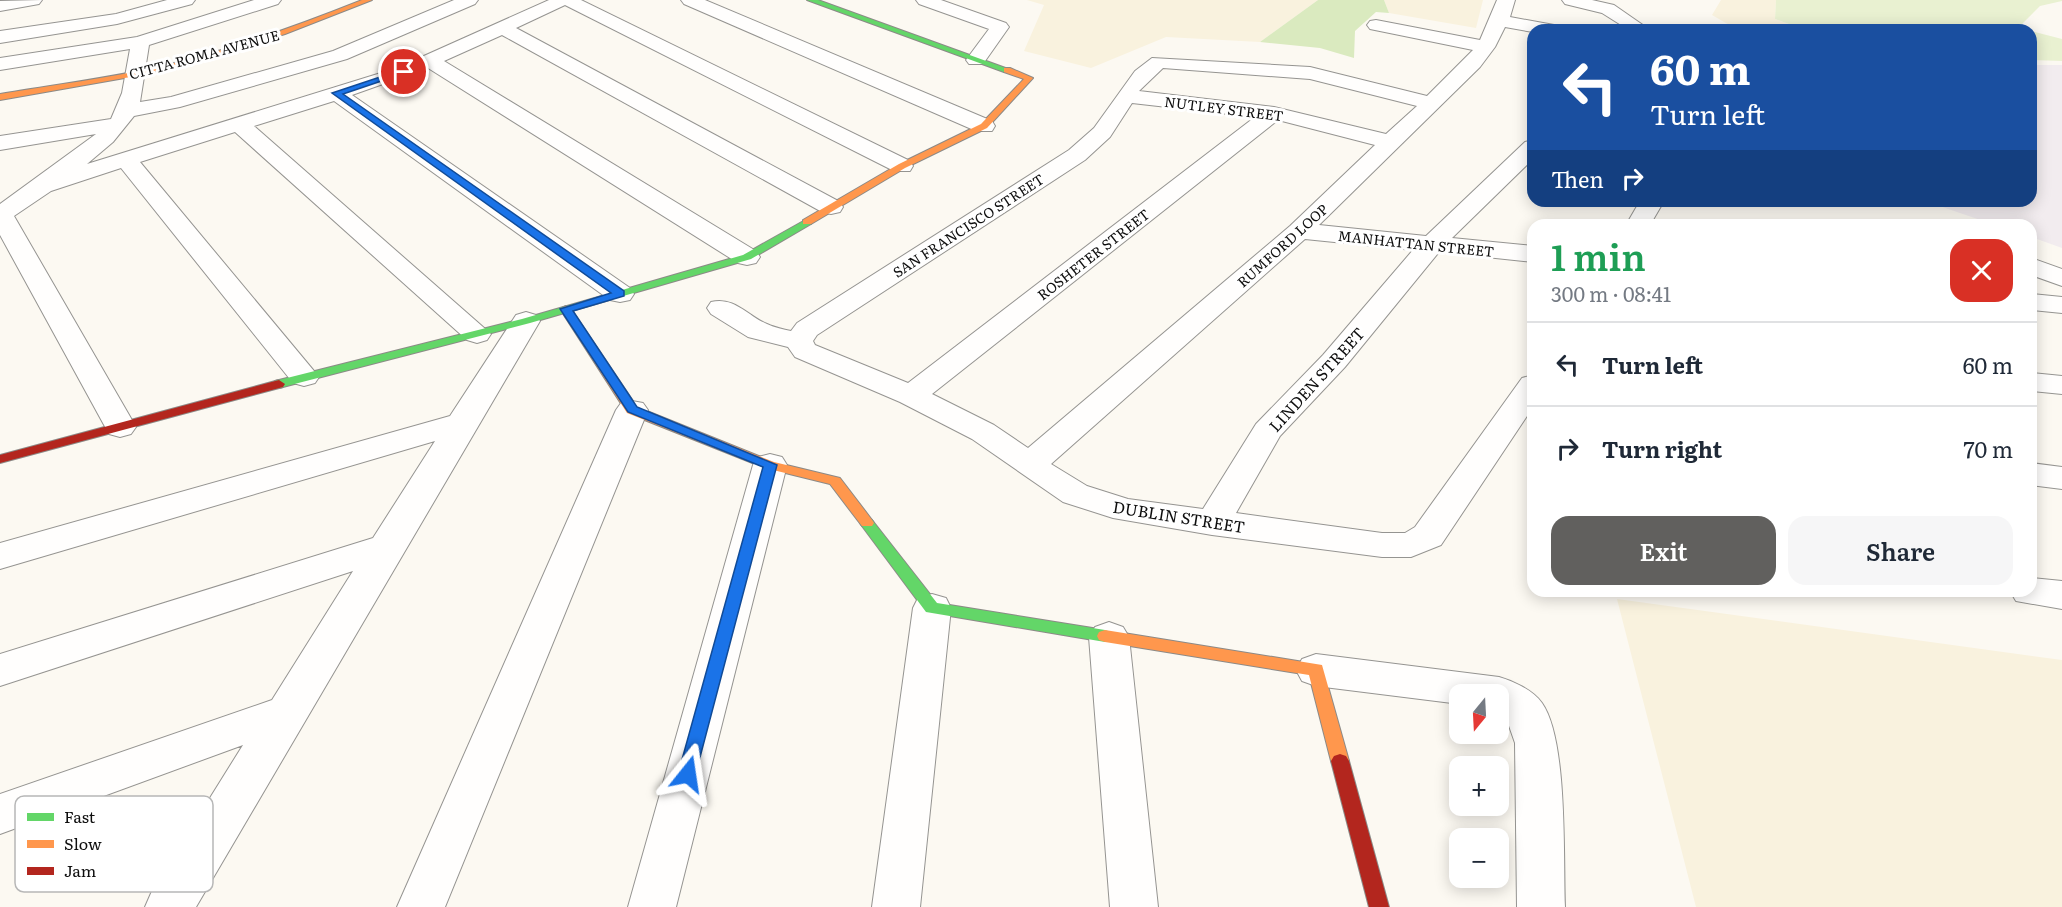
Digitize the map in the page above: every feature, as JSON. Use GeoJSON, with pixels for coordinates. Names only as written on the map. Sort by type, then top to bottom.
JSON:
{"type":"FeatureCollection","features":[{"type":"Feature","properties":{"kind":"street"},"geometry":{"type":"LineString","coordinates":[[0,6],[33,0]]}},
{"type":"Feature","properties":{"kind":"street"},"geometry":{"type":"LineString","coordinates":[[0,37],[117,19],[186,0]]}},
{"type":"Feature","properties":{"kind":"street"},"geometry":{"type":"LineString","coordinates":[[0,64],[140,42],[272,0]]}},
{"type":"Feature","properties":{"kind":"street","name":"CITTA ROMA AVENUE"},"geometry":{"type":"LineString","coordinates":[[0,97],[136,74],[244,45],[368,0]]}},
{"type":"Feature","properties":{"kind":"street"},"geometry":{"type":"LineString","coordinates":[[0,143],[122,118],[340,55],[469,0]]}},
{"type":"Feature","properties":{"kind":"street"},"geometry":{"type":"LineString","coordinates":[[38,187],[404,72],[505,29],[563,0]]}},
{"type":"Feature","properties":{"kind":"street"},"geometry":{"type":"LineString","coordinates":[[568,0],[902,166]]}},
{"type":"Feature","properties":{"kind":"street"},"geometry":{"type":"LineString","coordinates":[[690,0],[984,126]]}},
{"type":"Feature","properties":{"kind":"street"},"geometry":{"type":"LineString","coordinates":[[0,459],[304,377],[526,321],[747,257],[902,166],[984,126],[1029,78],[811,0]]}},
{"type":"Feature","properties":{"kind":"street"},"geometry":{"type":"LineString","coordinates":[[925,0],[1000,27],[976,60]]}},
{"type":"Feature","properties":{"kind":"street"},"geometry":{"type":"LineString","coordinates":[[1571,0],[1608,9],[1632,24]]}},
{"type":"Feature","properties":{"kind":"street"},"geometry":{"type":"LineString","coordinates":[[1503,11],[1538,24]]}},
{"type":"Feature","properties":{"kind":"street","name":"RUMFORD LOOP"},"geometry":{"type":"LineString","coordinates":[[1029,465],[1299,231],[1430,103],[1443,65],[1486,47],[1503,11]]}},
{"type":"Feature","properties":{"kind":"street"},"geometry":{"type":"LineString","coordinates":[[1376,25],[1419,36],[1486,47]]}},
{"type":"Feature","properties":{"kind":"street"},"geometry":{"type":"LineString","coordinates":[[505,29],[831,207]]}},
{"type":"Feature","properties":{"kind":"street"},"geometry":{"type":"LineString","coordinates":[[1419,36],[1443,65]]}},
{"type":"Feature","properties":{"kind":"street"},"geometry":{"type":"LineString","coordinates":[[120,427],[0,215],[100,142],[122,118],[136,74],[140,42]]}},
{"type":"Feature","properties":{"kind":"street"},"geometry":{"type":"LineString","coordinates":[[430,61],[747,257]]}},
{"type":"Feature","properties":{"kind":"street","name":"SAN FRANCISCO STREET"},"geometry":{"type":"LineString","coordinates":[[798,341],[807,329],[1077,155],[1104,130],[1126,96],[1150,67],[1159,62],[1174,61],[1310,73],[1430,103]]}},
{"type":"Feature","properties":{"kind":"street"},"geometry":{"type":"LineString","coordinates":[[336,93],[620,294]]}},
{"type":"Feature","properties":{"kind":"street","name":"NUTLEY STREET"},"geometry":{"type":"LineString","coordinates":[[1126,96],[1274,113],[1390,142]]}},
{"type":"Feature","properties":{"kind":"street","name":"ROSHETER STREET"},"geometry":{"type":"LineString","coordinates":[[912,395],[1274,113]]}},
{"type":"Feature","properties":{"kind":"street"},"geometry":{"type":"LineString","coordinates":[[237,123],[477,334]]}},
{"type":"Feature","properties":{"kind":"street","name":"LINDEN STREET"},"geometry":{"type":"LineString","coordinates":[[1212,523],[1267,431],[1334,362],[1432,244],[1527,153]]}},
{"type":"Feature","properties":{"kind":"street"},"geometry":{"type":"LineString","coordinates":[[125,158],[304,377]]}},
{"type":"Feature","properties":{"kind":"street","name":"MANHATTAN STREET"},"geometry":{"type":"LineString","coordinates":[[1299,231],[1527,253]]}},
{"type":"Feature","properties":{"kind":"street"},"geometry":{"type":"LineString","coordinates":[[2037,268],[2062,278]]}},
{"type":"Feature","properties":{"kind":"street"},"geometry":{"type":"LineString","coordinates":[[2037,303],[2062,305]]}},
{"type":"Feature","properties":{"kind":"street","name":"DUBLIN STREET"},"geometry":{"type":"LineString","coordinates":[[721,308],[758,331],[798,341],[805,351],[912,395],[983,432],[1029,465],[1076,494],[1125,510],[1212,523],[1382,545],[1411,545],[1428,536],[1523,414]]}},
{"type":"Feature","properties":{"kind":"street"},"geometry":{"type":"LineString","coordinates":[[566,309],[632,410],[770,465],[835,481],[932,608],[1316,670],[1499,693],[1526,713],[1537,743],[1540,907]]}},
{"type":"Feature","properties":{"kind":"street"},"geometry":{"type":"LineString","coordinates":[[213,836],[526,321]]}},
{"type":"Feature","properties":{"kind":"street"},"geometry":{"type":"LineString","coordinates":[[2037,383],[2062,385]]}},
{"type":"Feature","properties":{"kind":"street"},"geometry":{"type":"LineString","coordinates":[[421,907],[632,410]]}},
{"type":"Feature","properties":{"kind":"street"},"geometry":{"type":"LineString","coordinates":[[0,556],[462,423]]}},
{"type":"Feature","properties":{"kind":"street"},"geometry":{"type":"LineString","coordinates":[[652,907],[770,465]]}},
{"type":"Feature","properties":{"kind":"street"},"geometry":{"type":"LineString","coordinates":[[2037,475],[2062,478]]}},
{"type":"Feature","properties":{"kind":"street"},"geometry":{"type":"LineString","coordinates":[[0,670],[387,547]]}},
{"type":"Feature","properties":{"kind":"street"},"geometry":{"type":"LineString","coordinates":[[2037,592],[2062,595]]}},
{"type":"Feature","properties":{"kind":"street"},"geometry":{"type":"LineString","coordinates":[[896,907],[932,608]]}},
{"type":"Feature","properties":{"kind":"street"},"geometry":{"type":"LineString","coordinates":[[1109,637],[1134,907]]}},
{"type":"Feature","properties":{"kind":"street"},"geometry":{"type":"LineString","coordinates":[[1316,670],[1379,907]]}},
{"type":"Feature","properties":{"kind":"street"},"geometry":{"type":"LineString","coordinates":[[51,796],[290,711]]}},
{"type":"Feature","properties":{"kind":"street"},"geometry":{"type":"LineString","coordinates":[[0,814],[15,809]]}},
{"type":"Feature","properties":{"kind":"street"},"geometry":{"type":"LineString","coordinates":[[169,907],[178,892]]}},
{"type":"Feature","properties":{"kind":"shaded area"},"geometry":{"type":"Polygon","coordinates":[[[1027,0],[1318,0],[1260,42],[1166,37],[1091,68],[1024,51],[1044,5],[1027,0]]]}},
{"type":"Feature","properties":{"kind":"shaded area"},"geometry":{"type":"Polygon","coordinates":[[[1384,0],[1483,0],[1476,28],[1389,13],[1384,0]]]}},
{"type":"Feature","properties":{"kind":"shaded area"},"geometry":{"type":"Polygon","coordinates":[[[1721,0],[1776,0],[1775,19],[1789,24],[1728,24],[1712,15],[1721,0]]]}},
{"type":"Feature","properties":{"kind":"shaded area"},"geometry":{"type":"Polygon","coordinates":[[[2037,65],[2062,65],[2062,248],[2037,239],[2037,219],[1978,219],[1942,207],[2037,207],[2037,65]]]}},
{"type":"Feature","properties":{"kind":"shaded area"},"geometry":{"type":"Polygon","coordinates":[[[1617,599],[2062,660],[2062,907],[1696,907],[1617,599]]]}},
{"type":"Feature","properties":{"kind":"green space"},"geometry":{"type":"Polygon","coordinates":[[[1318,0],[1384,0],[1389,13],[1376,12],[1355,31],[1354,58],[1320,48],[1260,42],[1318,0]]]}},
{"type":"Feature","properties":{"kind":"green space"},"geometry":{"type":"Polygon","coordinates":[[[1776,0],[2062,0],[2040,6],[2022,24],[1789,24],[1775,19],[1776,0]]]}},
{"type":"Feature","properties":{"kind":"green space"},"geometry":{"type":"Polygon","coordinates":[[[2037,33],[2062,39],[2062,61],[2037,60],[2037,33]]]}},
{"type":"Feature","properties":{"kind":"traffic: fast"},"geometry":{"type":"LineString","coordinates":[[811,0],[1007,70]]}},
{"type":"Feature","properties":{"kind":"traffic: fast"},"geometry":{"type":"LineString","coordinates":[[279,384],[526,321],[747,257],[807,222]]}},
{"type":"Feature","properties":{"kind":"traffic: fast"},"geometry":{"type":"LineString","coordinates":[[867,523],[932,608],[1105,636]]}},
{"type":"Feature","properties":{"kind":"traffic: slow"},"geometry":{"type":"LineString","coordinates":[[0,97],[136,74],[195,59],[283,32],[368,0]]}},
{"type":"Feature","properties":{"kind":"traffic: slow"},"geometry":{"type":"LineString","coordinates":[[807,222],[902,166],[984,126],[1029,78],[1007,70]]}},
{"type":"Feature","properties":{"kind":"traffic: slow"},"geometry":{"type":"LineString","coordinates":[[566,309],[632,410],[770,465],[835,481],[867,523]]}},
{"type":"Feature","properties":{"kind":"traffic: slow"},"geometry":{"type":"LineString","coordinates":[[1105,636],[1316,670],[1340,761]]}},
{"type":"Feature","properties":{"kind":"traffic: jam"},"geometry":{"type":"LineString","coordinates":[[0,459],[279,384]]}},
{"type":"Feature","properties":{"kind":"traffic: jam"},"geometry":{"type":"LineString","coordinates":[[1340,761],[1379,907]]}},
{"type":"Feature","properties":{"kind":"route"},"geometry":{"type":"LineString","coordinates":[[404,72],[336,93],[620,294],[566,309],[632,410],[770,465],[688,774]]}}]}
